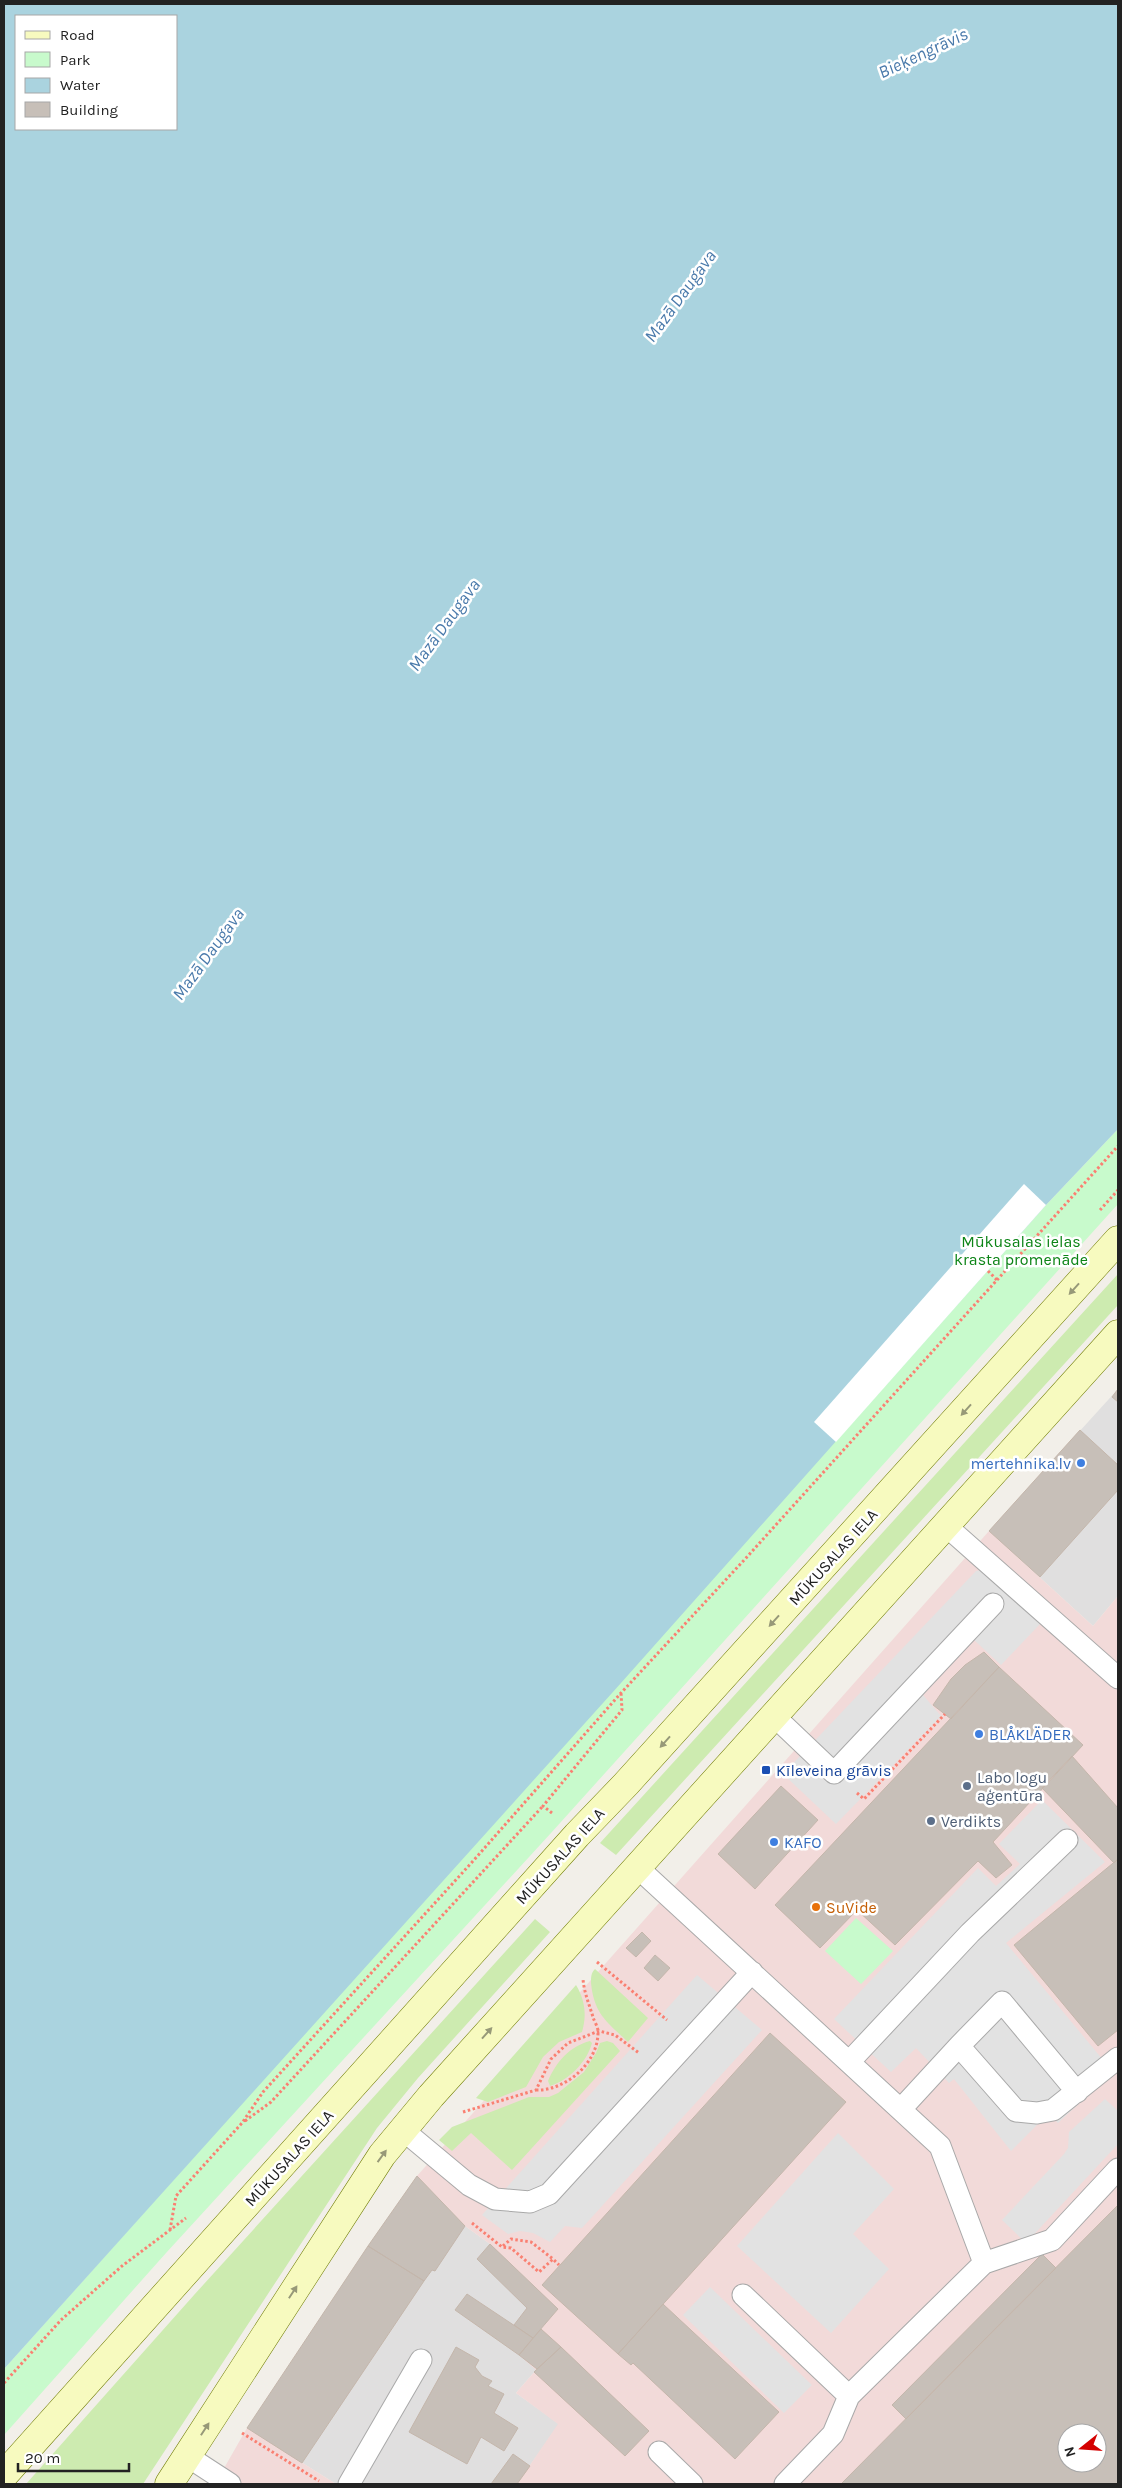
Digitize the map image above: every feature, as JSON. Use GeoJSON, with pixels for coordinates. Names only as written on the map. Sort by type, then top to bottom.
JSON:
{"type":"FeatureCollection","features":[{"type":"Feature","properties":{"kind":"main road","name":"MŪKUSALAS IELA"},"geometry":{"type":"LineString","coordinates":[[4,2475],[577,1835],[660,1747],[1118,1240]]}},
{"type":"Feature","properties":{"kind":"main road"},"geometry":{"type":"LineString","coordinates":[[169,2484],[382,2155],[431,2096],[1118,1334]]}},
{"type":"Feature","properties":{"kind":"lane"},"geometry":{"type":"LineString","coordinates":[[945,1525],[1118,1678]]}},
{"type":"Feature","properties":{"kind":"lane"},"geometry":{"type":"LineString","coordinates":[[773,1715],[834,1773],[993,1604]]}},
{"type":"Feature","properties":{"kind":"lane"},"geometry":{"type":"LineString","coordinates":[[850,2061],[970,1933],[1067,1840]]}},
{"type":"Feature","properties":{"kind":"lane"},"geometry":{"type":"LineString","coordinates":[[637,1867],[850,2061],[940,2146],[984,2263]]}},
{"type":"Feature","properties":{"kind":"lane"},"geometry":{"type":"LineString","coordinates":[[403,2130],[469,2185],[495,2199],[530,2202],[549,2194],[752,1972]]}},
{"type":"Feature","properties":{"kind":"lane"},"geometry":{"type":"LineString","coordinates":[[901,2109],[1002,2002],[1077,2092]]}},
{"type":"Feature","properties":{"kind":"lane"},"geometry":{"type":"LineString","coordinates":[[959,2046],[1016,2111],[1037,2113],[1053,2110],[1118,2058]]}},
{"type":"Feature","properties":{"kind":"lane"},"geometry":{"type":"LineString","coordinates":[[785,2484],[833,2434],[848,2396],[984,2263],[1052,2240],[1118,2169]]}},
{"type":"Feature","properties":{"kind":"lane"},"geometry":{"type":"LineString","coordinates":[[743,2295],[848,2396]]}},
{"type":"Feature","properties":{"kind":"lane"},"geometry":{"type":"LineString","coordinates":[[349,2484],[421,2360]]}},
{"type":"Feature","properties":{"kind":"lane"},"geometry":{"type":"LineString","coordinates":[[659,2452],[692,2484]]}},
{"type":"Feature","properties":{"kind":"lane"},"geometry":{"type":"LineString","coordinates":[[187,2456],[230,2484]]}},
{"type":"Feature","properties":{"kind":"path"},"geometry":{"type":"LineString","coordinates":[[4,2383],[61,2320],[122,2266],[170,2231],[176,2196],[242,2123],[263,2092],[474,1860],[621,1693],[1118,1146]]}},
{"type":"Feature","properties":{"kind":"path"},"geometry":{"type":"LineString","coordinates":[[988,1271],[998,1280]]}},
{"type":"Feature","properties":{"kind":"path"},"geometry":{"type":"LineString","coordinates":[[242,2123],[272,2102],[543,1806],[622,1710],[621,1693]]}},
{"type":"Feature","properties":{"kind":"path"},"geometry":{"type":"LineString","coordinates":[[834,1773],[864,1800],[946,1714]]}},
{"type":"Feature","properties":{"kind":"path"},"geometry":{"type":"LineString","coordinates":[[543,1806],[554,1814]]}},
{"type":"Feature","properties":{"kind":"path"},"geometry":{"type":"LineString","coordinates":[[461,2112],[536,2090],[550,2090],[564,2084],[580,2071],[590,2058],[598,2031],[586,1997],[582,1976]]}},
{"type":"Feature","properties":{"kind":"path"},"geometry":{"type":"LineString","coordinates":[[536,2090],[551,2058],[568,2043],[598,2031],[615,2035],[625,2044],[664,2068]]}},
{"type":"Feature","properties":{"kind":"path"},"geometry":{"type":"LineString","coordinates":[[502,2247],[511,2239],[531,2242],[553,2259]]}},
{"type":"Feature","properties":{"kind":"path"},"geometry":{"type":"LineString","coordinates":[[237,2430],[325,2484]]}},
{"type":"Feature","properties":{"kind":"shaded area"},"geometry":{"type":"Polygon","coordinates":[[[1118,1389],[1118,1596],[1093,1626],[989,1531],[1118,1389]]]}},
{"type":"Feature","properties":{"kind":"shaded area"},"geometry":{"type":"Polygon","coordinates":[[[989,1531],[1093,1626],[1118,1596],[1118,2484],[517,2484],[558,2424],[516,2393],[536,2370],[519,2355],[558,2309],[490,2244],[465,2226],[417,2176],[989,1531]]]}},
{"type":"Feature","properties":{"kind":"shaded area"},"geometry":{"type":"Polygon","coordinates":[[[985,1569],[1041,1623],[1001,1665],[973,1639],[923,1695],[941,1716],[836,1824],[783,1774],[976,1571],[985,1569]]]}},
{"type":"Feature","properties":{"kind":"shaded area"},"geometry":{"type":"Polygon","coordinates":[[[1042,1800],[1105,1862],[1006,1943],[1113,2072],[1058,2123],[1043,2119],[1011,2151],[954,2079],[949,2083],[916,2048],[891,2072],[834,2019],[978,1868],[996,1886],[1020,1864],[999,1844],[1042,1800]]]}},
{"type":"Feature","properties":{"kind":"shaded area"},"geometry":{"type":"Polygon","coordinates":[[[697,1975],[762,2030],[582,2228],[565,2226],[550,2242],[533,2233],[520,2231],[508,2234],[482,2215],[697,1975]]]}},
{"type":"Feature","properties":{"kind":"shaded area"},"geometry":{"type":"Polygon","coordinates":[[[1105,2099],[1118,2111],[1118,2144],[1026,2243],[1002,2220],[1064,2154],[1068,2148],[1069,2132],[1105,2099]]]}},
{"type":"Feature","properties":{"kind":"shaded area"},"geometry":{"type":"Polygon","coordinates":[[[838,2133],[894,2189],[853,2234],[889,2269],[831,2333],[737,2246],[838,2133]]]}},
{"type":"Feature","properties":{"kind":"shaded area"},"geometry":{"type":"Polygon","coordinates":[[[417,2176],[465,2226],[490,2244],[558,2309],[519,2355],[537,2369],[516,2393],[559,2424],[517,2484],[336,2484],[247,2428],[417,2176]]]}},
{"type":"Feature","properties":{"kind":"shaded area"},"geometry":{"type":"Polygon","coordinates":[[[710,2287],[812,2385],[784,2413],[683,2315],[710,2287]]]}},
{"type":"Feature","properties":{"kind":"shaded area"},"geometry":{"type":"Polygon","coordinates":[[[247,2428],[336,2484],[215,2484],[247,2428]]]}},
{"type":"Feature","properties":{"kind":"green space","name":"Mūkusalas ielas krasta promenāde"},"geometry":{"type":"Polygon","coordinates":[[[1118,1129],[1118,1204],[551,1833],[166,2253],[4,2435],[4,2369],[1047,1204],[1118,1129]]]}},
{"type":"Feature","properties":{"kind":"green space"},"geometry":{"type":"Polygon","coordinates":[[[1118,1274],[1118,1305],[616,1855],[600,1843],[1118,1274]]]}},
{"type":"Feature","properties":{"kind":"green space"},"geometry":{"type":"Polygon","coordinates":[[[856,1918],[893,1951],[861,1984],[825,1951],[856,1918]]]}},
{"type":"Feature","properties":{"kind":"green space"},"geometry":{"type":"Polygon","coordinates":[[[535,1919],[550,1932],[418,2078],[377,2128],[143,2484],[26,2484],[194,2295],[535,1919]]]}},
{"type":"Feature","properties":{"kind":"green space"},"geometry":{"type":"Polygon","coordinates":[[[595,1969],[648,2018],[628,2042],[608,2023],[598,2010],[591,1983],[595,1969]]]}},
{"type":"Feature","properties":{"kind":"green space"},"geometry":{"type":"Polygon","coordinates":[[[576,1985],[584,2008],[582,2032],[559,2042],[543,2057],[526,2087],[488,2102],[476,2098],[576,1985]]]}},
{"type":"Feature","properties":{"kind":"green space"},"geometry":{"type":"Polygon","coordinates":[[[590,2041],[592,2043],[590,2050],[582,2063],[570,2075],[550,2086],[548,2081],[555,2067],[564,2056],[576,2047],[590,2041]]]}},
{"type":"Feature","properties":{"kind":"green space"},"geometry":{"type":"Polygon","coordinates":[[[607,2041],[613,2043],[620,2051],[512,2170],[471,2133],[452,2151],[439,2140],[452,2127],[529,2097],[549,2097],[558,2093],[584,2072],[600,2043],[607,2041]]]}},
{"type":"Feature","properties":{"kind":"water"},"geometry":{"type":"Polygon","coordinates":[[[4,4],[1118,4],[1118,1129],[1046,1205],[621,1683],[4,2369],[4,4]]]}},
{"type":"Feature","properties":{"kind":"pier"},"geometry":{"type":"Polygon","coordinates":[[[1024,1184],[1046,1205],[836,1442],[814,1422],[1024,1184]]]}},
{"type":"Feature","properties":{"kind":"building"},"geometry":{"type":"Polygon","coordinates":[[[1118,1389],[1118,1402],[1112,1397],[1118,1389]]]}},
{"type":"Feature","properties":{"kind":"building"},"geometry":{"type":"Polygon","coordinates":[[[1080,1430],[1118,1465],[1118,1490],[1040,1577],[989,1531],[1080,1430]]]}},
{"type":"Feature","properties":{"kind":"building"},"geometry":{"type":"Polygon","coordinates":[[[984,1652],[999,1667],[951,1719],[933,1705],[951,1679],[965,1665],[984,1652]]]}},
{"type":"Feature","properties":{"kind":"building"},"geometry":{"type":"Polygon","coordinates":[[[999,1667],[1083,1745],[993,1842],[1012,1865],[996,1878],[978,1861],[895,1945],[857,1910],[820,1948],[775,1905],[999,1667]]]}},
{"type":"Feature","properties":{"kind":"building"},"geometry":{"type":"Polygon","coordinates":[[[1072,1756],[1118,1808],[1118,1859],[1114,1863],[1042,1788],[1072,1756]]]}},
{"type":"Feature","properties":{"kind":"building"},"geometry":{"type":"Polygon","coordinates":[[[781,1786],[818,1820],[755,1889],[718,1854],[781,1786]]]}},
{"type":"Feature","properties":{"kind":"building"},"geometry":{"type":"Polygon","coordinates":[[[1118,1859],[1118,2030],[1098,2046],[1014,1945],[1118,1859]]]}},
{"type":"Feature","properties":{"kind":"building"},"geometry":{"type":"Polygon","coordinates":[[[642,1932],[651,1941],[636,1957],[626,1948],[642,1932]]]}},
{"type":"Feature","properties":{"kind":"building"},"geometry":{"type":"Polygon","coordinates":[[[655,1955],[670,1968],[658,1981],[644,1968],[655,1955]]]}},
{"type":"Feature","properties":{"kind":"building"},"geometry":{"type":"Polygon","coordinates":[[[770,2033],[846,2102],[618,2354],[542,2285],[770,2033]]]}},
{"type":"Feature","properties":{"kind":"building"},"geometry":{"type":"Polygon","coordinates":[[[417,2176],[465,2226],[435,2271],[432,2270],[424,2281],[368,2246],[417,2176]]]}},
{"type":"Feature","properties":{"kind":"building"},"geometry":{"type":"Polygon","coordinates":[[[1118,2205],[1118,2484],[842,2483],[1118,2205]]]}},
{"type":"Feature","properties":{"kind":"building"},"geometry":{"type":"Polygon","coordinates":[[[490,2244],[558,2309],[533,2338],[514,2325],[527,2308],[477,2259],[490,2244]]]}},
{"type":"Feature","properties":{"kind":"building"},"geometry":{"type":"Polygon","coordinates":[[[368,2246],[424,2281],[302,2463],[247,2428],[368,2246]]]}},
{"type":"Feature","properties":{"kind":"building"},"geometry":{"type":"Polygon","coordinates":[[[1042,2254],[1056,2268],[906,2419],[892,2405],[1042,2254]]]}},
{"type":"Feature","properties":{"kind":"building"},"geometry":{"type":"Polygon","coordinates":[[[467,2294],[533,2338],[519,2355],[455,2310],[467,2294]]]}},
{"type":"Feature","properties":{"kind":"building"},"geometry":{"type":"Polygon","coordinates":[[[663,2304],[779,2412],[735,2459],[633,2363],[631,2365],[618,2354],[663,2304]]]}},
{"type":"Feature","properties":{"kind":"building"},"geometry":{"type":"Polygon","coordinates":[[[541,2329],[561,2347],[537,2369],[519,2355],[541,2329]]]}},
{"type":"Feature","properties":{"kind":"building"},"geometry":{"type":"Polygon","coordinates":[[[456,2347],[479,2360],[475,2367],[482,2376],[492,2381],[488,2386],[504,2394],[494,2413],[518,2428],[504,2451],[481,2437],[467,2464],[409,2432],[456,2347]]]}},
{"type":"Feature","properties":{"kind":"building"},"geometry":{"type":"Polygon","coordinates":[[[561,2347],[649,2431],[625,2456],[534,2372],[561,2347]]]}},
{"type":"Feature","properties":{"kind":"building"},"geometry":{"type":"Polygon","coordinates":[[[513,2454],[530,2466],[517,2484],[491,2484],[513,2454]]]}},
{"type":"Feature","properties":{"kind":"place","name":"mertehnika.lv"},"geometry":{"type":"Point","coordinates":[1081,1463]}},
{"type":"Feature","properties":{"kind":"place","name":"BLÅKLÄDER"},"geometry":{"type":"Point","coordinates":[979,1734]}},
{"type":"Feature","properties":{"kind":"place","name":"Kīleveina grāvis"},"geometry":{"type":"Point","coordinates":[766,1770]}},
{"type":"Feature","properties":{"kind":"place","name":"Labo logu aģentūra"},"geometry":{"type":"Point","coordinates":[967,1786]}},
{"type":"Feature","properties":{"kind":"place","name":"Verdikts"},"geometry":{"type":"Point","coordinates":[931,1821]}},
{"type":"Feature","properties":{"kind":"place","name":"KAFO"},"geometry":{"type":"Point","coordinates":[774,1842]}},
{"type":"Feature","properties":{"kind":"place","name":"SuVide"},"geometry":{"type":"Point","coordinates":[816,1907]}},
{"type":"Feature","properties":{"kind":"water label","name":"Bieķengrāvis"},"geometry":{"type":"Point","coordinates":[923,53]}},
{"type":"Feature","properties":{"kind":"water label","name":"Mazā Daugava"},"geometry":{"type":"Point","coordinates":[680,296]}},
{"type":"Feature","properties":{"kind":"water label","name":"Mazā Daugava"},"geometry":{"type":"Point","coordinates":[444,625]}},
{"type":"Feature","properties":{"kind":"water label","name":"Mazā Daugava"},"geometry":{"type":"Point","coordinates":[208,954]}}]}
